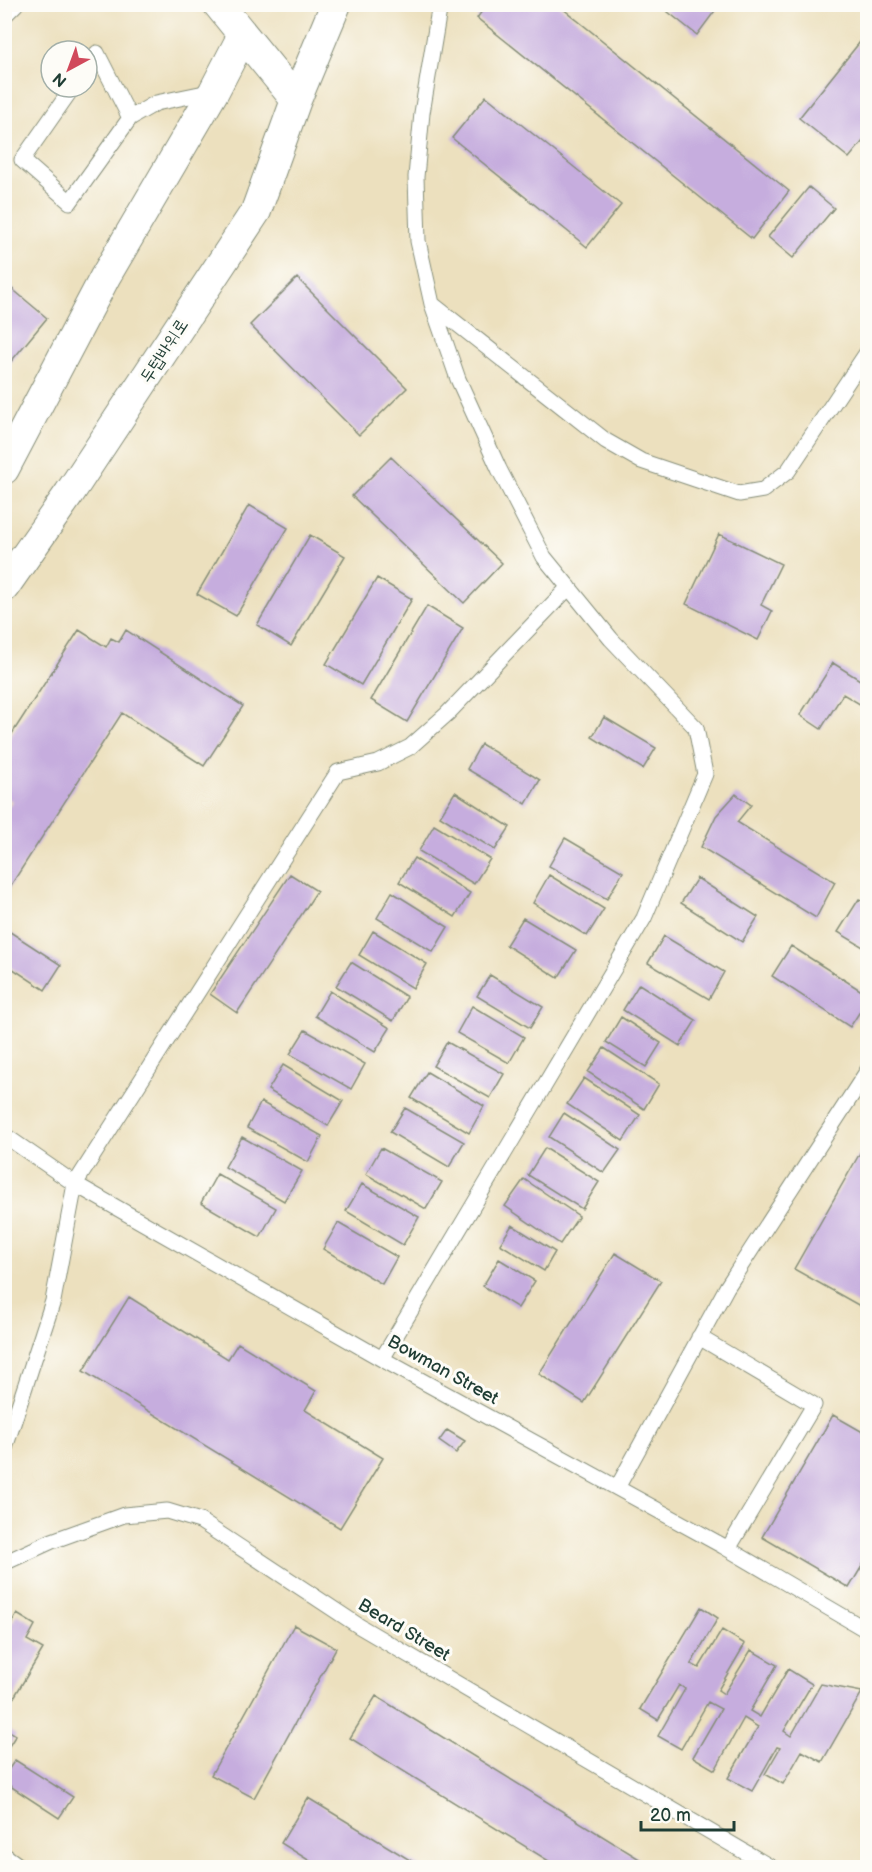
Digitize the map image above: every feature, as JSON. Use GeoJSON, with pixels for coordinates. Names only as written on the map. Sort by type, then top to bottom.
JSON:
{"type":"FeatureCollection","features":[{"type":"Feature","properties":{"kind":"street"},"geometry":{"type":"LineString","coordinates":[[218,4],[296,100]]}},
{"type":"Feature","properties":{"kind":"street","name":"두텁바위로"},"geometry":{"type":"LineString","coordinates":[[4,587],[69,494],[256,211],[296,100],[336,4]]}},
{"type":"Feature","properties":{"kind":"street"},"geometry":{"type":"LineString","coordinates":[[4,469],[105,277],[214,91],[243,35]]}},
{"type":"Feature","properties":{"kind":"lane"},"geometry":{"type":"LineString","coordinates":[[4,16],[16,4]]}},
{"type":"Feature","properties":{"kind":"lane"},"geometry":{"type":"LineString","coordinates":[[382,1359],[644,918],[705,774],[696,728],[611,639],[544,557],[499,469],[458,379],[432,304],[418,242],[416,177],[422,113],[440,4]]}},
{"type":"Feature","properties":{"kind":"lane"},"geometry":{"type":"LineString","coordinates":[[99,57],[130,118]]}},
{"type":"Feature","properties":{"kind":"lane"},"geometry":{"type":"LineString","coordinates":[[65,99],[22,160],[70,202],[130,118],[156,103],[214,91]]}},
{"type":"Feature","properties":{"kind":"lane"},"geometry":{"type":"LineString","coordinates":[[432,304],[606,441],[641,461],[739,494],[763,490],[788,471],[867,351]]}},
{"type":"Feature","properties":{"kind":"lane"},"geometry":{"type":"LineString","coordinates":[[4,1451],[53,1301],[75,1184],[338,772],[378,763],[410,747],[447,714],[569,586]]}},
{"type":"Feature","properties":{"kind":"lane"},"geometry":{"type":"LineString","coordinates":[[617,1488],[727,1287],[867,1070]]}},
{"type":"Feature","properties":{"kind":"lane","name":"Bowman Street"},"geometry":{"type":"LineString","coordinates":[[4,1135],[75,1184],[382,1359],[728,1549],[867,1631]]}},
{"type":"Feature","properties":{"kind":"lane"},"geometry":{"type":"LineString","coordinates":[[699,1337],[814,1406],[728,1549]]}},
{"type":"Feature","properties":{"kind":"lane","name":"Beard Street"},"geometry":{"type":"LineString","coordinates":[[4,1563],[52,1541],[124,1515],[167,1511],[200,1521],[359,1626],[772,1868]]}},
{"type":"Feature","properties":{"kind":"lane"},"geometry":{"type":"LineString","coordinates":[[4,1855],[22,1868]]}},
{"type":"Feature","properties":{"kind":"building"},"geometry":{"type":"Polygon","coordinates":[[[487,4],[557,4],[789,191],[752,239],[477,18],[487,4]]]}},
{"type":"Feature","properties":{"kind":"building"},"geometry":{"type":"Polygon","coordinates":[[[658,4],[720,4],[697,35],[658,4]]]}},
{"type":"Feature","properties":{"kind":"building"},"geometry":{"type":"Polygon","coordinates":[[[868,32],[868,135],[849,158],[799,118],[868,32]]]}},
{"type":"Feature","properties":{"kind":"building"},"geometry":{"type":"Polygon","coordinates":[[[486,96],[621,205],[587,247],[452,138],[486,96]]]}},
{"type":"Feature","properties":{"kind":"building"},"geometry":{"type":"Polygon","coordinates":[[[809,187],[834,208],[793,258],[768,237],[809,187]]]}},
{"type":"Feature","properties":{"kind":"building"},"geometry":{"type":"Polygon","coordinates":[[[297,278],[407,388],[359,435],[250,325],[297,278]]]}},
{"type":"Feature","properties":{"kind":"building"},"geometry":{"type":"Polygon","coordinates":[[[4,282],[47,318],[4,370],[4,282]]]}},
{"type":"Feature","properties":{"kind":"building"},"geometry":{"type":"Polygon","coordinates":[[[391,457],[502,563],[464,603],[352,496],[391,457]]]}},
{"type":"Feature","properties":{"kind":"building"},"geometry":{"type":"Polygon","coordinates":[[[249,505],[288,528],[236,616],[197,594],[249,505]]]}},
{"type":"Feature","properties":{"kind":"building"},"geometry":{"type":"Polygon","coordinates":[[[719,534],[781,564],[761,605],[772,611],[758,640],[686,604],[719,534]]]}},
{"type":"Feature","properties":{"kind":"building"},"geometry":{"type":"Polygon","coordinates":[[[310,535],[345,556],[291,646],[257,625],[310,535]]]}},
{"type":"Feature","properties":{"kind":"building"},"geometry":{"type":"Polygon","coordinates":[[[377,578],[412,599],[361,685],[326,664],[377,578]]]}},
{"type":"Feature","properties":{"kind":"building"},"geometry":{"type":"Polygon","coordinates":[[[427,606],[463,628],[407,722],[371,700],[427,606]]]}},
{"type":"Feature","properties":{"kind":"building"},"geometry":{"type":"Polygon","coordinates":[[[79,630],[106,647],[111,638],[119,642],[126,630],[243,706],[204,766],[122,713],[4,896],[4,813],[12,801],[4,796],[4,746],[79,630]]]}},
{"type":"Feature","properties":{"kind":"building"},"geometry":{"type":"Polygon","coordinates":[[[833,663],[868,685],[868,709],[843,694],[821,729],[800,715],[833,663]]]}},
{"type":"Feature","properties":{"kind":"building"},"geometry":{"type":"Polygon","coordinates":[[[604,717],[656,748],[643,769],[592,737],[604,717]]]}},
{"type":"Feature","properties":{"kind":"building"},"geometry":{"type":"Polygon","coordinates":[[[481,744],[540,780],[526,804],[467,769],[481,744]]]}},
{"type":"Feature","properties":{"kind":"building"},"geometry":{"type":"Polygon","coordinates":[[[455,792],[510,827],[495,850],[440,816],[455,792]]]}},
{"type":"Feature","properties":{"kind":"building"},"geometry":{"type":"Polygon","coordinates":[[[736,794],[751,805],[737,822],[835,882],[816,918],[701,847],[716,816],[736,794]]]}},
{"type":"Feature","properties":{"kind":"building"},"geometry":{"type":"Polygon","coordinates":[[[434,825],[490,859],[474,884],[419,851],[434,825]]]}},
{"type":"Feature","properties":{"kind":"building"},"geometry":{"type":"Polygon","coordinates":[[[565,838],[623,872],[607,899],[549,866],[565,838]]]}},
{"type":"Feature","properties":{"kind":"building"},"geometry":{"type":"Polygon","coordinates":[[[414,858],[470,893],[455,917],[399,882],[414,858]]]}},
{"type":"Feature","properties":{"kind":"building"},"geometry":{"type":"Polygon","coordinates":[[[290,874],[317,891],[237,1013],[210,994],[290,874]]]}},
{"type":"Feature","properties":{"kind":"building"},"geometry":{"type":"Polygon","coordinates":[[[549,875],[604,909],[587,936],[533,903],[549,875]]]}},
{"type":"Feature","properties":{"kind":"building"},"geometry":{"type":"Polygon","coordinates":[[[697,878],[758,917],[742,942],[681,903],[697,878]]]}},
{"type":"Feature","properties":{"kind":"building"},"geometry":{"type":"Polygon","coordinates":[[[392,892],[448,927],[433,952],[377,918],[392,892]]]}},
{"type":"Feature","properties":{"kind":"building"},"geometry":{"type":"Polygon","coordinates":[[[859,899],[868,904],[868,950],[838,932],[859,899]]]}},
{"type":"Feature","properties":{"kind":"building"},"geometry":{"type":"Polygon","coordinates":[[[523,918],[576,950],[558,978],[506,945],[523,918]]]}},
{"type":"Feature","properties":{"kind":"building"},"geometry":{"type":"Polygon","coordinates":[[[4,928],[61,965],[45,990],[4,963],[4,928]]]}},
{"type":"Feature","properties":{"kind":"building"},"geometry":{"type":"Polygon","coordinates":[[[373,931],[427,964],[413,988],[359,955],[373,931]]]}},
{"type":"Feature","properties":{"kind":"building"},"geometry":{"type":"Polygon","coordinates":[[[664,936],[724,972],[709,999],[648,963],[664,936]]]}},
{"type":"Feature","properties":{"kind":"building"},"geometry":{"type":"Polygon","coordinates":[[[791,946],[868,995],[868,999],[850,1027],[772,976],[791,946]]]}},
{"type":"Feature","properties":{"kind":"building"},"geometry":{"type":"Polygon","coordinates":[[[351,962],[407,997],[393,1021],[336,986],[351,962]]]}},
{"type":"Feature","properties":{"kind":"building"},"geometry":{"type":"Polygon","coordinates":[[[490,975],[543,1007],[530,1028],[477,996],[490,975]]]}},
{"type":"Feature","properties":{"kind":"building"},"geometry":{"type":"Polygon","coordinates":[[[639,984],[696,1020],[680,1046],[623,1010],[639,984]]]}},
{"type":"Feature","properties":{"kind":"building"},"geometry":{"type":"Polygon","coordinates":[[[330,991],[390,1028],[375,1052],[315,1016],[330,991]]]}},
{"type":"Feature","properties":{"kind":"building"},"geometry":{"type":"Polygon","coordinates":[[[472,1006],[524,1037],[509,1063],[457,1033],[472,1006]]]}},
{"type":"Feature","properties":{"kind":"building"},"geometry":{"type":"Polygon","coordinates":[[[621,1017],[661,1043],[646,1067],[606,1042],[621,1017]]]}},
{"type":"Feature","properties":{"kind":"building"},"geometry":{"type":"Polygon","coordinates":[[[305,1030],[365,1064],[351,1089],[290,1054],[305,1030]]]}},
{"type":"Feature","properties":{"kind":"building"},"geometry":{"type":"Polygon","coordinates":[[[447,1042],[504,1074],[490,1098],[433,1066],[447,1042]]]}},
{"type":"Feature","properties":{"kind":"building"},"geometry":{"type":"Polygon","coordinates":[[[604,1048],[659,1084],[644,1109],[588,1072],[604,1048]]]}},
{"type":"Feature","properties":{"kind":"building"},"geometry":{"type":"Polygon","coordinates":[[[283,1065],[343,1101],[328,1126],[268,1090],[283,1065]]]}},
{"type":"Feature","properties":{"kind":"building"},"geometry":{"type":"Polygon","coordinates":[[[427,1072],[484,1106],[469,1133],[411,1098],[427,1072]]]}},
{"type":"Feature","properties":{"kind":"building"},"geometry":{"type":"Polygon","coordinates":[[[584,1078],[640,1115],[623,1141],[567,1104],[584,1078]]]}},
{"type":"Feature","properties":{"kind":"building"},"geometry":{"type":"Polygon","coordinates":[[[261,1102],[322,1136],[308,1162],[247,1128],[261,1102]]]}},
{"type":"Feature","properties":{"kind":"building"},"geometry":{"type":"Polygon","coordinates":[[[405,1108],[464,1142],[449,1167],[390,1132],[405,1108]]]}},
{"type":"Feature","properties":{"kind":"building"},"geometry":{"type":"Polygon","coordinates":[[[564,1113],[620,1150],[604,1173],[549,1137],[564,1113]]]}},
{"type":"Feature","properties":{"kind":"building"},"geometry":{"type":"Polygon","coordinates":[[[242,1137],[302,1171],[284,1201],[225,1167],[242,1137]]]}},
{"type":"Feature","properties":{"kind":"building"},"geometry":{"type":"Polygon","coordinates":[[[868,1139],[868,1292],[860,1306],[794,1269],[868,1139]]]}},
{"type":"Feature","properties":{"kind":"building"},"geometry":{"type":"Polygon","coordinates":[[[381,1148],[442,1182],[426,1209],[366,1174],[381,1148]]]}},
{"type":"Feature","properties":{"kind":"building"},"geometry":{"type":"Polygon","coordinates":[[[545,1148],[599,1182],[582,1209],[528,1175],[545,1148]]]}},
{"type":"Feature","properties":{"kind":"building"},"geometry":{"type":"Polygon","coordinates":[[[217,1174],[276,1208],[260,1237],[201,1203],[217,1174]]]}},
{"type":"Feature","properties":{"kind":"building"},"geometry":{"type":"Polygon","coordinates":[[[524,1179],[579,1216],[560,1244],[505,1206],[524,1179]]]}},
{"type":"Feature","properties":{"kind":"building"},"geometry":{"type":"Polygon","coordinates":[[[362,1184],[419,1217],[403,1245],[346,1211],[362,1184]]]}},
{"type":"Feature","properties":{"kind":"building"},"geometry":{"type":"Polygon","coordinates":[[[338,1223],[397,1257],[382,1284],[323,1249],[338,1223]]]}},
{"type":"Feature","properties":{"kind":"building"},"geometry":{"type":"Polygon","coordinates":[[[512,1225],[555,1252],[544,1271],[500,1244],[512,1225]]]}},
{"type":"Feature","properties":{"kind":"building"},"geometry":{"type":"Polygon","coordinates":[[[615,1253],[661,1281],[584,1403],[539,1374],[615,1253]]]}},
{"type":"Feature","properties":{"kind":"building"},"geometry":{"type":"Polygon","coordinates":[[[499,1259],[535,1281],[518,1308],[483,1286],[499,1259]]]}},
{"type":"Feature","properties":{"kind":"building"},"geometry":{"type":"Polygon","coordinates":[[[129,1297],[228,1359],[238,1343],[316,1391],[305,1410],[383,1458],[340,1528],[83,1371],[129,1297]]]}},
{"type":"Feature","properties":{"kind":"building"},"geometry":{"type":"Polygon","coordinates":[[[833,1415],[868,1435],[868,1562],[865,1561],[849,1588],[762,1537],[833,1415]]]}},
{"type":"Feature","properties":{"kind":"building"},"geometry":{"type":"Polygon","coordinates":[[[447,1430],[465,1441],[456,1453],[439,1441],[447,1430]]]}},
{"type":"Feature","properties":{"kind":"building"},"geometry":{"type":"Polygon","coordinates":[[[701,1607],[718,1618],[691,1664],[699,1668],[722,1630],[745,1644],[718,1690],[724,1694],[751,1650],[777,1665],[750,1711],[760,1717],[788,1669],[812,1684],[784,1731],[791,1736],[821,1684],[862,1692],[822,1762],[802,1751],[783,1784],[765,1774],[780,1748],[777,1747],[752,1791],[728,1778],[758,1727],[744,1718],[715,1770],[693,1757],[721,1709],[708,1702],[681,1749],[658,1736],[685,1689],[679,1685],[658,1720],[640,1709],[701,1607]]]}},
{"type":"Feature","properties":{"kind":"building"},"geometry":{"type":"Polygon","coordinates":[[[17,1614],[35,1625],[27,1640],[43,1649],[4,1714],[4,1623],[10,1626],[17,1614]]]}},
{"type":"Feature","properties":{"kind":"building"},"geometry":{"type":"Polygon","coordinates":[[[294,1625],[336,1648],[254,1798],[211,1775],[294,1625]]]}},
{"type":"Feature","properties":{"kind":"building"},"geometry":{"type":"Polygon","coordinates":[[[376,1696],[654,1868],[560,1868],[350,1738],[376,1696]]]}},
{"type":"Feature","properties":{"kind":"building"},"geometry":{"type":"Polygon","coordinates":[[[4,1728],[16,1735],[4,1754],[4,1728]]]}},
{"type":"Feature","properties":{"kind":"building"},"geometry":{"type":"Polygon","coordinates":[[[15,1760],[73,1797],[59,1818],[4,1782],[4,1776],[15,1760]]]}},
{"type":"Feature","properties":{"kind":"building"},"geometry":{"type":"Polygon","coordinates":[[[308,1798],[423,1868],[321,1868],[281,1843],[308,1798]]]}}]}
